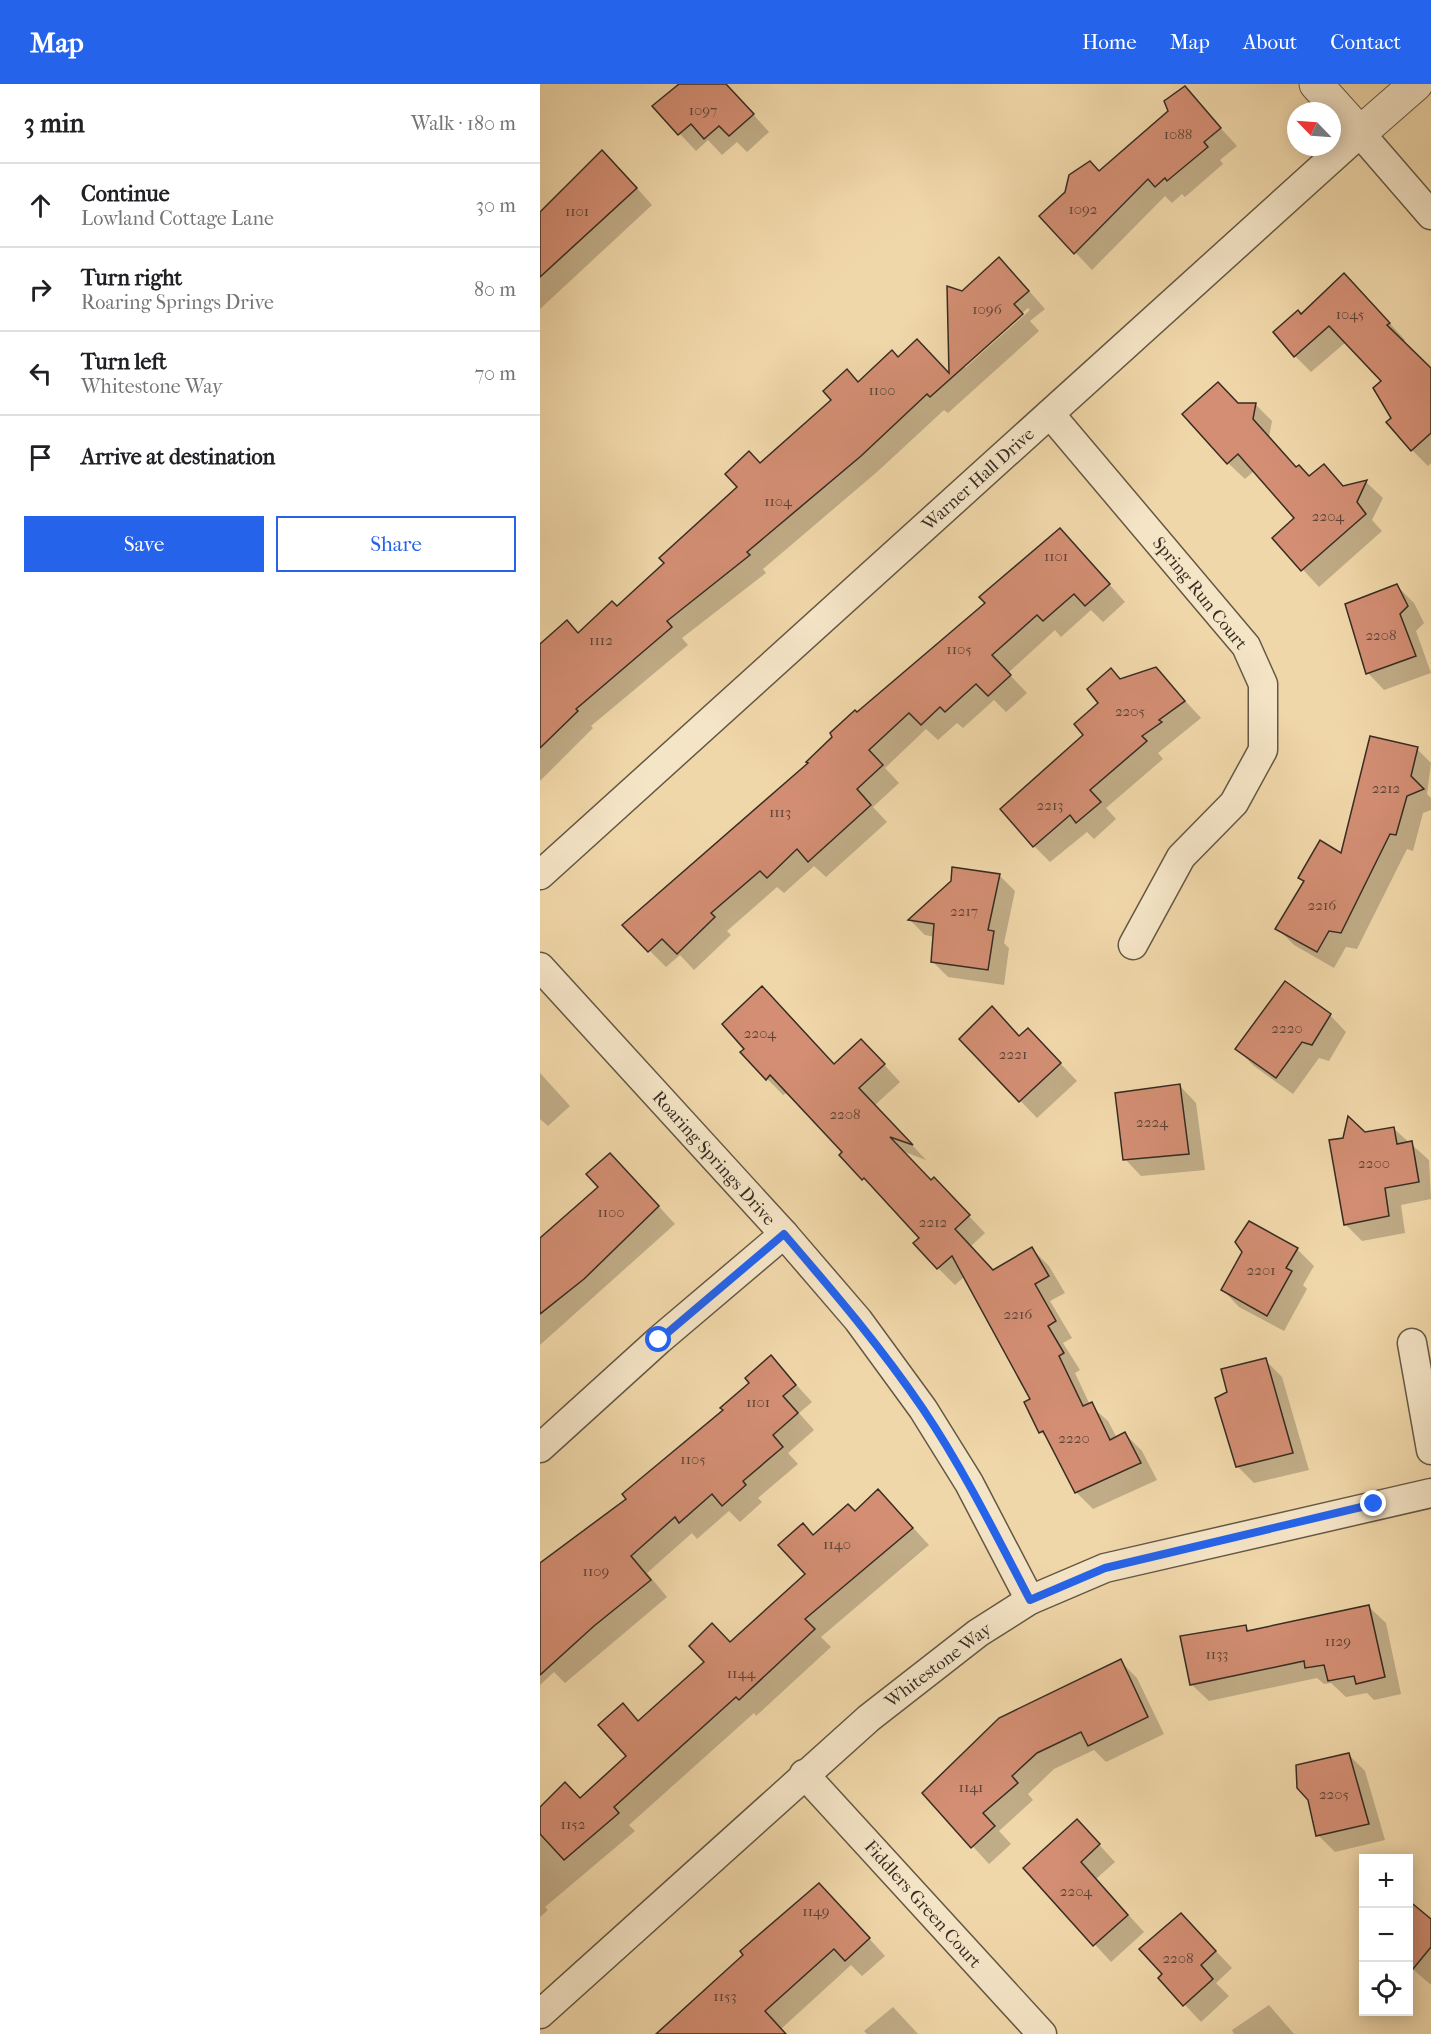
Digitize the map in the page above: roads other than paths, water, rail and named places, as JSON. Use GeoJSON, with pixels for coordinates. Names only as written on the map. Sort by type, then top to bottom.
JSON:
{"type":"FeatureCollection","features":[{"type":"Feature","properties":{"kind":"street"},"geometry":{"type":"LineString","coordinates":[[1316,84],[1431,215]]}},
{"type":"Feature","properties":{"kind":"street","name":"Warner Hall Drive"},"geometry":{"type":"LineString","coordinates":[[540,875],[1416,84]]}},
{"type":"Feature","properties":{"kind":"street","name":"Spring Run Court"},"geometry":{"type":"LineString","coordinates":[[1050,414],[1246,646],[1263,684],[1263,750],[1234,804],[1181,857],[1133,945]]}},
{"type":"Feature","properties":{"kind":"street","name":"Roaring Springs Drive"},"geometry":{"type":"LineString","coordinates":[[540,967],[784,1234],[858,1320],[923,1408],[969,1483],[1030,1600]]}},
{"type":"Feature","properties":{"kind":"street"},"geometry":{"type":"LineString","coordinates":[[540,1448],[659,1340],[784,1234]]}},
{"type":"Feature","properties":{"kind":"street"},"geometry":{"type":"LineString","coordinates":[[1412,1342],[1431,1450]]}},
{"type":"Feature","properties":{"kind":"street","name":"Whitestone Way"},"geometry":{"type":"LineString","coordinates":[[540,2014],[804,1774],[869,1718],[978,1633],[1030,1600],[1105,1568],[1431,1493]]}},
{"type":"Feature","properties":{"kind":"street","name":"Fiddlers Green Court"},"geometry":{"type":"LineString","coordinates":[[804,1774],[1042,2034]]}}]}
